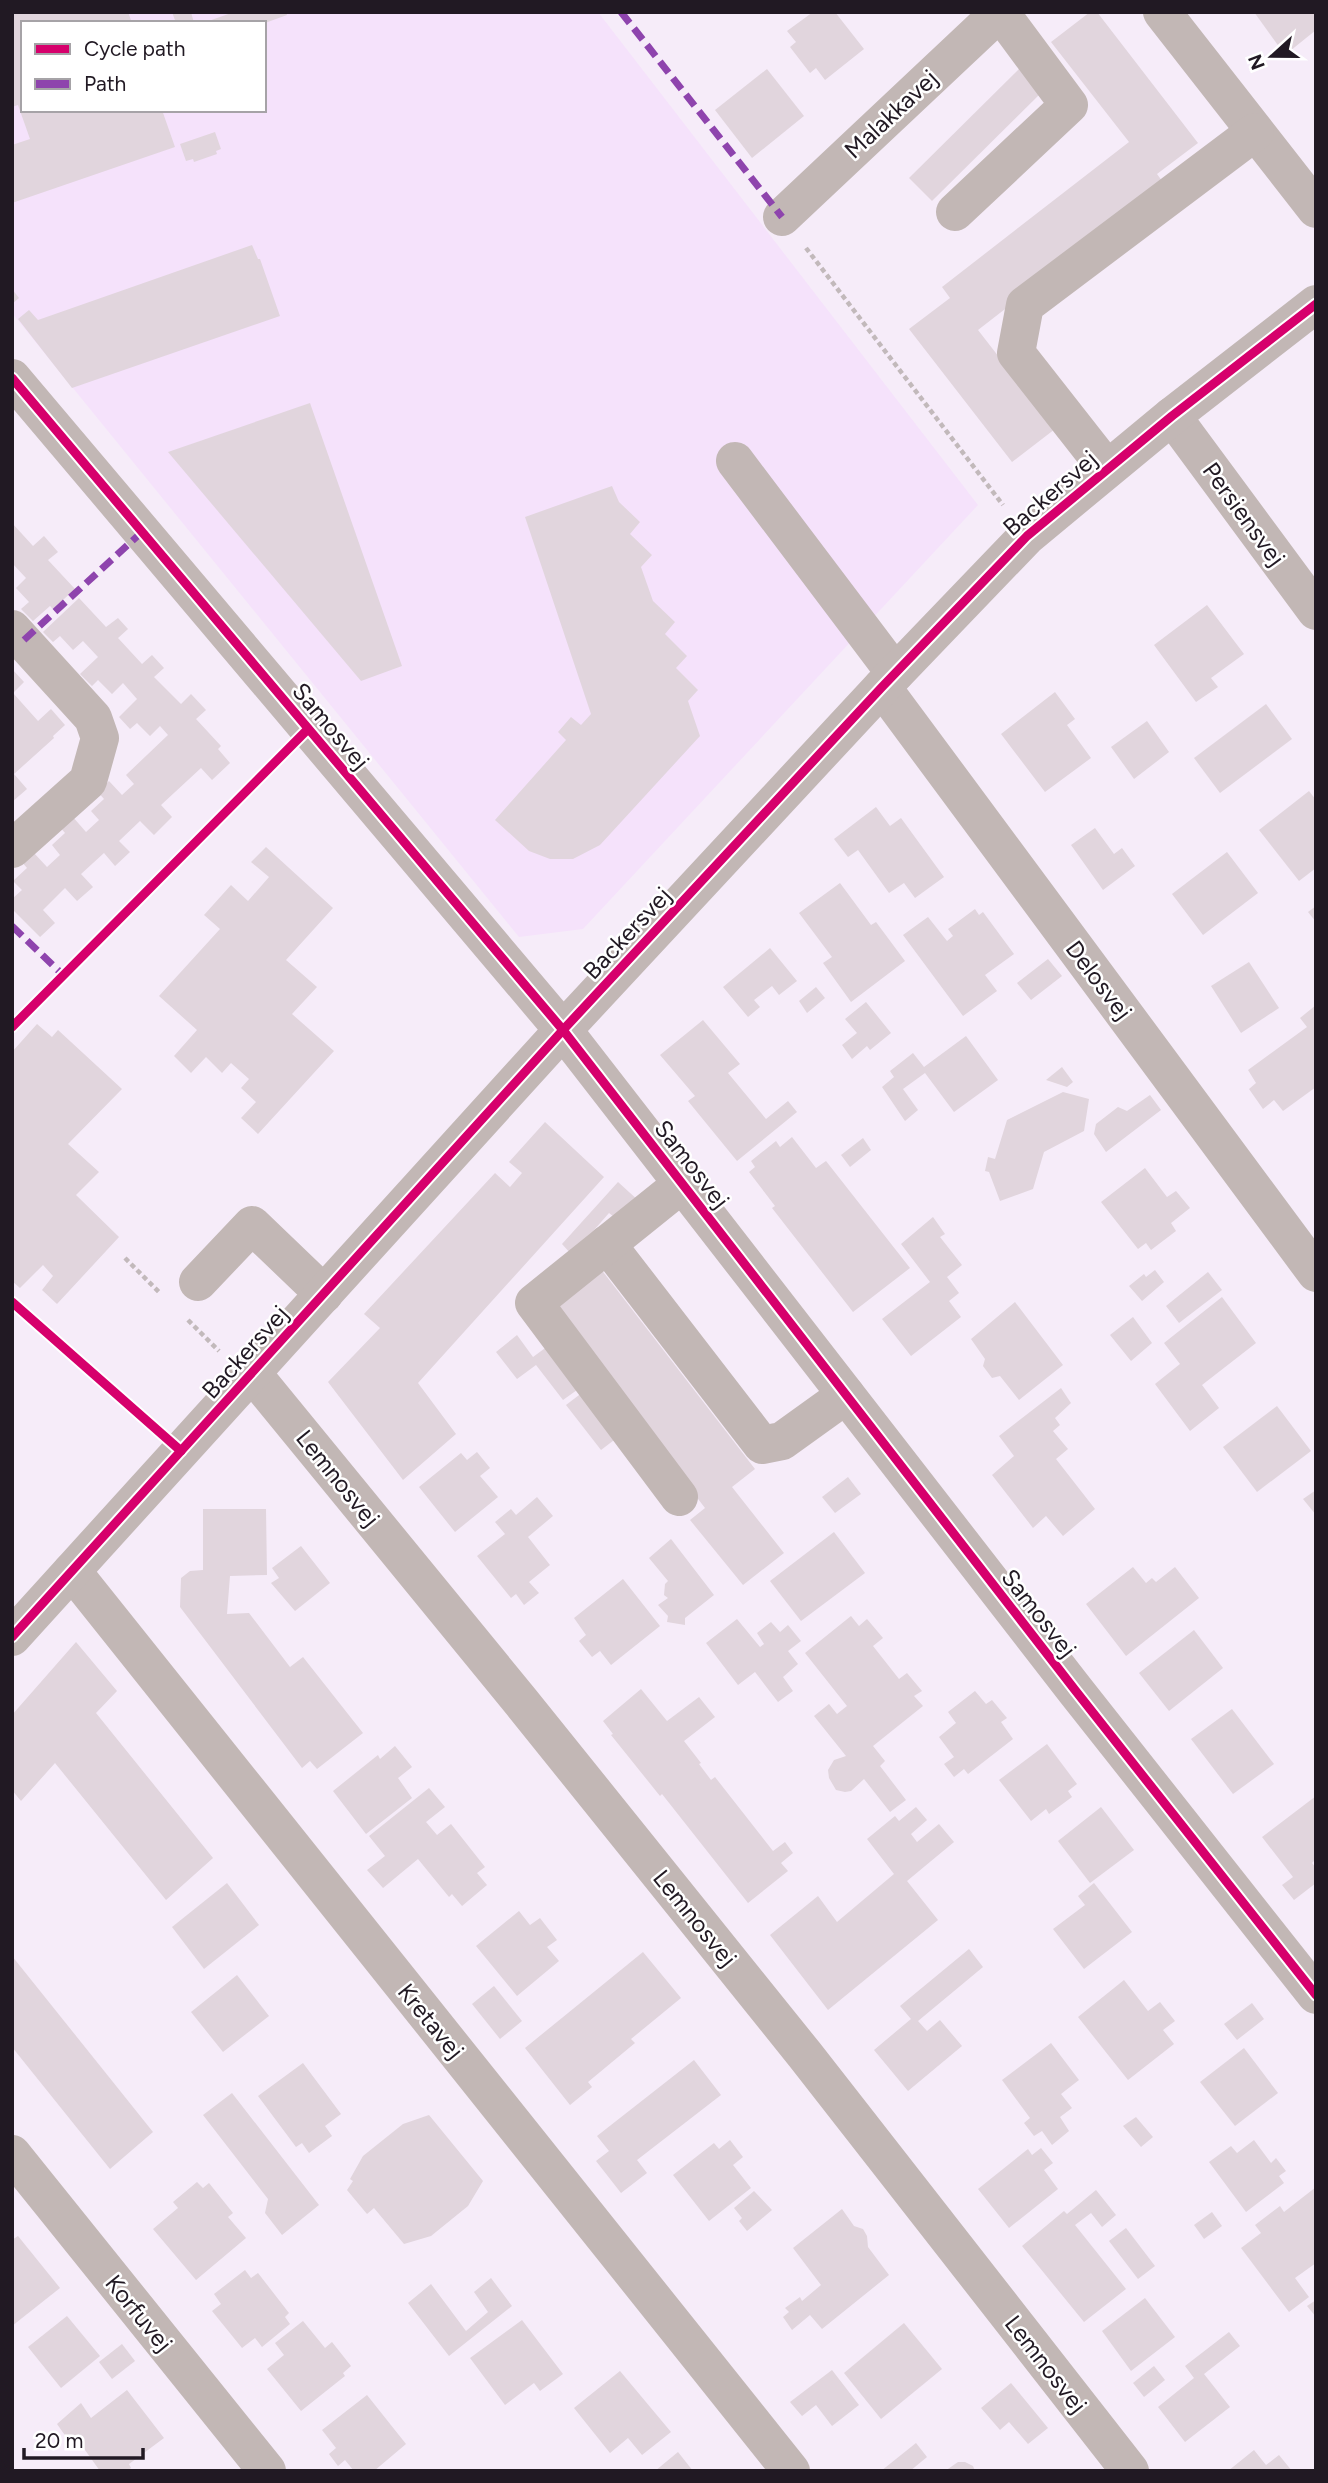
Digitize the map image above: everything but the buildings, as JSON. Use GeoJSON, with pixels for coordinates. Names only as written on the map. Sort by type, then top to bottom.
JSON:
{"type":"FeatureCollection","features":[{"type":"Feature","properties":{"kind":"street"},"geometry":{"type":"LineString","coordinates":[[955,212],[1069,105],[1000,12]]}},
{"type":"Feature","properties":{"kind":"street","name":"Malakkavej"},"geometry":{"type":"LineString","coordinates":[[782,217],[1000,12]]}},
{"type":"Feature","properties":{"kind":"street"},"geometry":{"type":"LineString","coordinates":[[1162,12],[1316,209]]}},
{"type":"Feature","properties":{"kind":"street"},"geometry":{"type":"LineString","coordinates":[[1107,469],[1016,353],[1025,305],[1255,132]]}},
{"type":"Feature","properties":{"kind":"street","name":"Backersvej"},"geometry":{"type":"LineString","coordinates":[[12,1637],[563,1030],[888,680],[1027,536],[1172,416],[1316,304]]}},
{"type":"Feature","properties":{"kind":"street","name":"Samosvej"},"geometry":{"type":"LineString","coordinates":[[12,378],[563,1030],[1316,1995]]}},
{"type":"Feature","properties":{"kind":"street","name":"Persiensvej"},"geometry":{"type":"LineString","coordinates":[[1172,416],[1316,611]]}},
{"type":"Feature","properties":{"kind":"street","name":"Delosvej"},"geometry":{"type":"LineString","coordinates":[[735,461],[888,680],[1316,1273]]}},
{"type":"Feature","properties":{"kind":"street"},"geometry":{"type":"LineString","coordinates":[[12,629],[93,718],[100,738],[88,781],[12,849]]}},
{"type":"Feature","properties":{"kind":"street"},"geometry":{"type":"LineString","coordinates":[[679,1497],[534,1303],[682,1184]]}},
{"type":"Feature","properties":{"kind":"street"},"geometry":{"type":"LineString","coordinates":[[198,1282],[252,1225],[324,1294]]}},
{"type":"Feature","properties":{"kind":"street"},"geometry":{"type":"LineString","coordinates":[[607,1244],[762,1445],[782,1441],[846,1395]]}},
{"type":"Feature","properties":{"kind":"street","name":"Lemnosvej"},"geometry":{"type":"LineString","coordinates":[[252,1373],[805,2055],[1130,2471]]}},
{"type":"Feature","properties":{"kind":"street","name":"Kretavej"},"geometry":{"type":"LineString","coordinates":[[72,1571],[791,2471]]}},
{"type":"Feature","properties":{"kind":"street","name":"Korfuvej"},"geometry":{"type":"LineString","coordinates":[[12,2154],[267,2471]]}},
{"type":"Feature","properties":{"kind":"path"},"geometry":{"type":"LineString","coordinates":[[782,217],[1027,536]]}},
{"type":"Feature","properties":{"kind":"shaded area"},"geometry":{"type":"Polygon","coordinates":[[[12,12],[598,12],[978,505],[583,929],[519,937],[12,313],[12,12]]]}},
{"type":"Feature","properties":{"kind":"marked path"},"geometry":{"type":"LineString","coordinates":[[621,12],[782,217]]}},
{"type":"Feature","properties":{"kind":"marked path"},"geometry":{"type":"LineString","coordinates":[[24,640],[143,531]]}},
{"type":"Feature","properties":{"kind":"marked path"},"geometry":{"type":"LineString","coordinates":[[12,926],[63,975]]}},
{"type":"Feature","properties":{"kind":"cycle path"},"geometry":{"type":"LineString","coordinates":[[12,1637],[563,1030],[882,687],[1027,536],[1172,416],[1316,304]]}},
{"type":"Feature","properties":{"kind":"cycle path"},"geometry":{"type":"LineString","coordinates":[[12,378],[563,1030],[1075,1690],[1316,1995]]}},
{"type":"Feature","properties":{"kind":"cycle path"},"geometry":{"type":"LineString","coordinates":[[12,1027],[308,729]]}},
{"type":"Feature","properties":{"kind":"cycle path"},"geometry":{"type":"LineString","coordinates":[[12,1302],[181,1451]]}}]}
